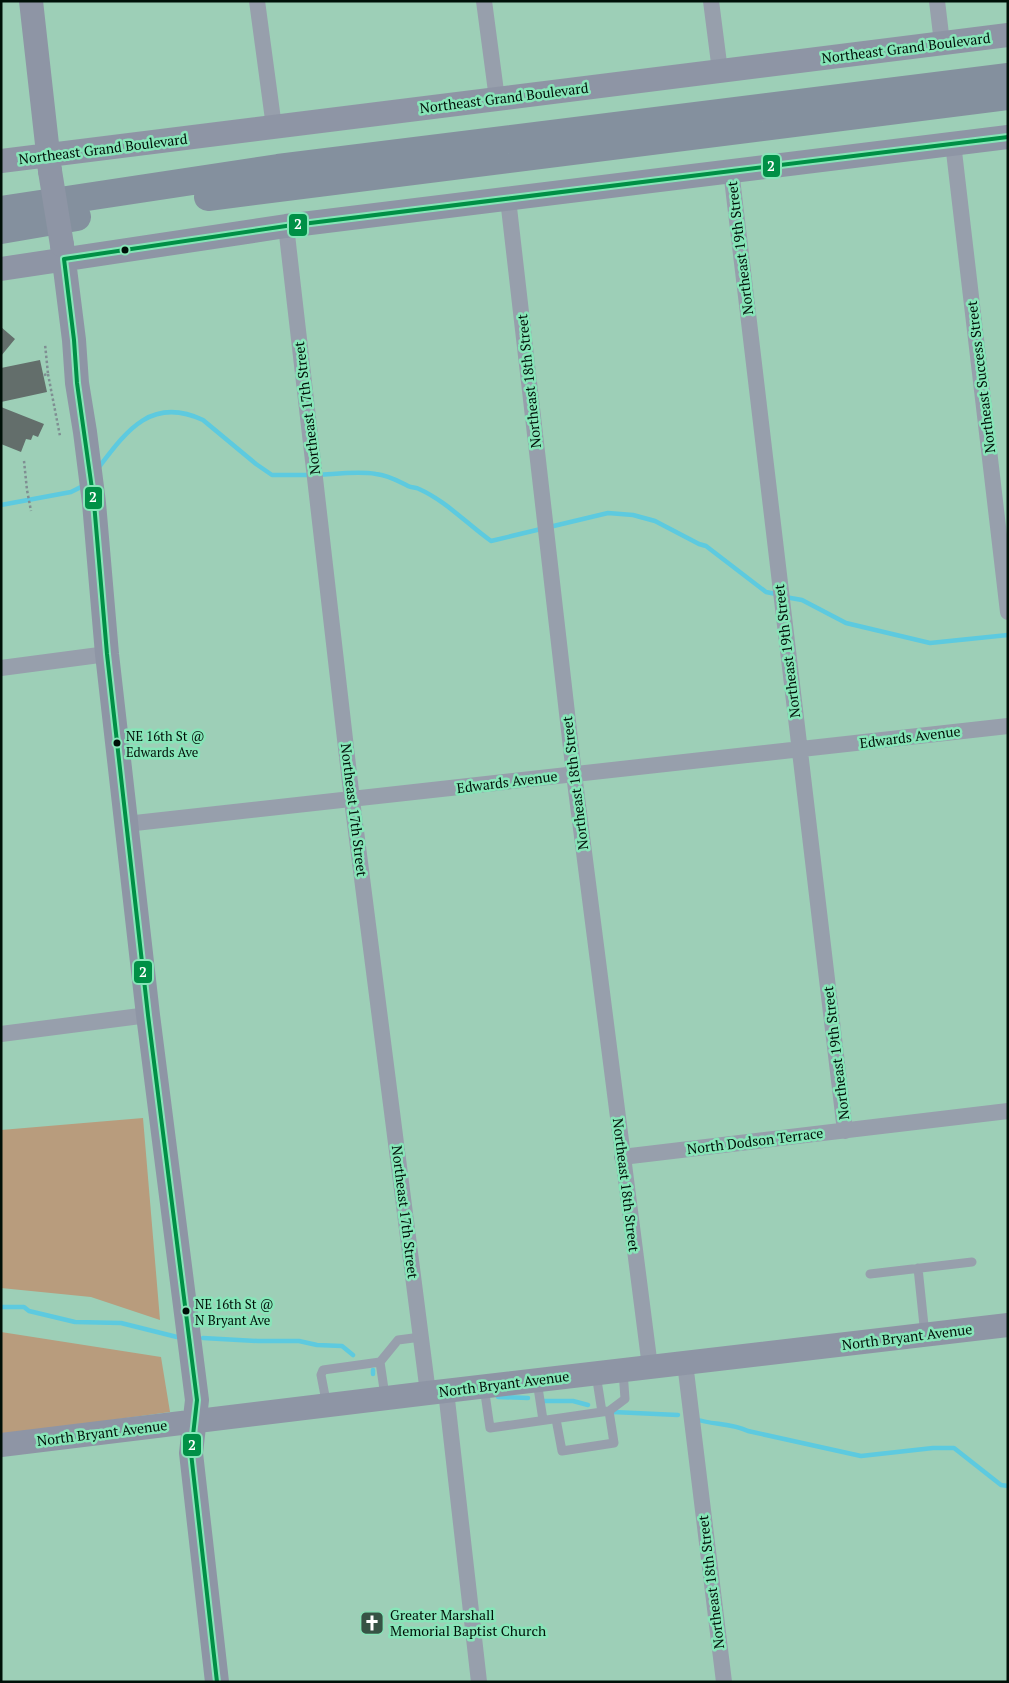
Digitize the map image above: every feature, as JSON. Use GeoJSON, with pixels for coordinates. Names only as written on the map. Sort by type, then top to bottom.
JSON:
{"type":"FeatureCollection","features":[{"type":"Feature","properties":{"kind":"highway"},"geometry":{"type":"LineString","coordinates":[[1,210],[278,168],[1008,77]]}},
{"type":"Feature","properties":{"kind":"highway"},"geometry":{"type":"LineString","coordinates":[[1,230],[150,205],[282,187],[1008,96]]}},
{"type":"Feature","properties":{"kind":"street"},"geometry":{"type":"LineString","coordinates":[[31,1],[50,163],[74,340],[77,383],[94,503],[107,654],[148,1016],[197,1400],[191,1453],[217,1682]]}},
{"type":"Feature","properties":{"kind":"street"},"geometry":{"type":"LineString","coordinates":[[256,1],[274,127]]}},
{"type":"Feature","properties":{"kind":"street"},"geometry":{"type":"LineString","coordinates":[[484,1],[497,99]]}},
{"type":"Feature","properties":{"kind":"street"},"geometry":{"type":"LineString","coordinates":[[711,1],[720,71]]}},
{"type":"Feature","properties":{"kind":"street"},"geometry":{"type":"LineString","coordinates":[[937,1],[942,43]]}},
{"type":"Feature","properties":{"kind":"street","name":"Northeast Grand Boulevard"},"geometry":{"type":"LineString","coordinates":[[1,161],[50,163],[274,127],[1008,35]]}},
{"type":"Feature","properties":{"kind":"street"},"geometry":{"type":"LineString","coordinates":[[1,269],[63,252],[1008,137]]}},
{"type":"Feature","properties":{"kind":"street","name":"Northeast Success Street"},"geometry":{"type":"LineString","coordinates":[[953,143],[1008,612]]}},
{"type":"Feature","properties":{"kind":"street","name":"Northeast 19th Street"},"geometry":{"type":"LineString","coordinates":[[731,170],[846,1131]]}},
{"type":"Feature","properties":{"kind":"street","name":"Northeast 18th Street"},"geometry":{"type":"LineString","coordinates":[[508,199],[574,774],[650,1367]]}},
{"type":"Feature","properties":{"kind":"street","name":"Northeast 17th Street"},"geometry":{"type":"LineString","coordinates":[[286,226],[352,800],[421,1337],[437,1392],[479,1682]]}},
{"type":"Feature","properties":{"kind":"street"},"geometry":{"type":"LineString","coordinates":[[1,668],[107,654]]}},
{"type":"Feature","properties":{"kind":"street","name":"Edwards Avenue"},"geometry":{"type":"LineString","coordinates":[[126,824],[1008,726]]}},
{"type":"Feature","properties":{"kind":"street"},"geometry":{"type":"LineString","coordinates":[[1,1034],[148,1016]]}},
{"type":"Feature","properties":{"kind":"street","name":"North Dodson Terrace"},"geometry":{"type":"LineString","coordinates":[[622,1157],[1008,1111]]}},
{"type":"Feature","properties":{"kind":"street","name":"North Bryant Avenue"},"geometry":{"type":"LineString","coordinates":[[1,1445],[1008,1325]]}},
{"type":"Feature","properties":{"kind":"street","name":"Northeast 18th Street"},"geometry":{"type":"LineString","coordinates":[[685,1363],[724,1682]]}},
{"type":"Feature","properties":{"kind":"lane"},"geometry":{"type":"LineString","coordinates":[[870,1274],[972,1262]]}},
{"type":"Feature","properties":{"kind":"lane"},"geometry":{"type":"LineString","coordinates":[[918,1268],[925,1335]]}},
{"type":"Feature","properties":{"kind":"lane"},"geometry":{"type":"LineString","coordinates":[[327,1406],[321,1374],[323,1370],[380,1362],[398,1340],[421,1337]]}},
{"type":"Feature","properties":{"kind":"lane"},"geometry":{"type":"LineString","coordinates":[[380,1362],[385,1399]]}},
{"type":"Feature","properties":{"kind":"lane"},"geometry":{"type":"LineString","coordinates":[[484,1386],[490,1428],[606,1412],[625,1399],[623,1370]]}},
{"type":"Feature","properties":{"kind":"lane"},"geometry":{"type":"LineString","coordinates":[[556,1418],[562,1450],[614,1443],[596,1373]]}},
{"type":"Feature","properties":{"kind":"lane"},"geometry":{"type":"LineString","coordinates":[[537,1380],[543,1420]]}},
{"type":"Feature","properties":{"kind":"path"},"geometry":{"type":"LineString","coordinates":[[45,344],[48,374],[60,436]]}},
{"type":"Feature","properties":{"kind":"path"},"geometry":{"type":"LineString","coordinates":[[44,375],[48,374]]}},
{"type":"Feature","properties":{"kind":"path"},"geometry":{"type":"LineString","coordinates":[[24,462],[26,490],[31,511]]}},
{"type":"Feature","properties":{"kind":"shaded area"},"geometry":{"type":"Polygon","coordinates":[[[143,1118],[160,1320],[91,1297],[1,1288],[1,1130],[143,1118]]]}},
{"type":"Feature","properties":{"kind":"shaded area"},"geometry":{"type":"Polygon","coordinates":[[[1,1332],[161,1357],[170,1412],[1,1435],[1,1332]]]}},
{"type":"Feature","properties":{"kind":"building"},"geometry":{"type":"Polygon","coordinates":[[[1,327],[15,339],[1,356],[1,327]]]}},
{"type":"Feature","properties":{"kind":"building"},"geometry":{"type":"Polygon","coordinates":[[[40,360],[47,392],[1,402],[1,368],[40,360]]]}},
{"type":"Feature","properties":{"kind":"building"},"geometry":{"type":"Polygon","coordinates":[[[1,407],[44,424],[38,437],[33,435],[31,440],[26,439],[21,452],[1,444],[1,407]]]}},
{"type":"Feature","properties":{"kind":"waterway"},"geometry":{"type":"LineString","coordinates":[[99,467],[120,441],[142,421],[155,415],[169,412],[185,414],[203,420],[272,475],[311,475]]}},
{"type":"Feature","properties":{"kind":"waterway"},"geometry":{"type":"LineString","coordinates":[[318,475],[347,473],[380,475],[389,477],[409,487],[418,488],[456,513],[491,541],[608,513],[633,515],[655,521],[706,546],[766,592],[776,594]]}},
{"type":"Feature","properties":{"kind":"waterway"},"geometry":{"type":"LineString","coordinates":[[1,505],[71,492],[85,485]]}},
{"type":"Feature","properties":{"kind":"waterway"},"geometry":{"type":"LineString","coordinates":[[785,597],[802,600],[846,623],[930,643],[1008,635]]}},
{"type":"Feature","properties":{"kind":"waterway"},"geometry":{"type":"LineString","coordinates":[[1,1307],[24,1307],[29,1311],[75,1322],[121,1323],[177,1337]]}},
{"type":"Feature","properties":{"kind":"waterway"},"geometry":{"type":"LineString","coordinates":[[203,1338],[299,1341],[317,1345],[342,1346],[353,1355]]}},
{"type":"Feature","properties":{"kind":"waterway"},"geometry":{"type":"LineString","coordinates":[[498,1397],[528,1398]]}},
{"type":"Feature","properties":{"kind":"waterway"},"geometry":{"type":"LineString","coordinates":[[540,1401],[573,1401],[588,1405]]}},
{"type":"Feature","properties":{"kind":"waterway"},"geometry":{"type":"LineString","coordinates":[[613,1412],[678,1415]]}},
{"type":"Feature","properties":{"kind":"waterway"},"geometry":{"type":"LineString","coordinates":[[695,1419],[861,1456],[933,1448],[954,1448],[1001,1485],[1008,1486]]}},
{"type":"Feature","properties":{"kind":"transit line","name":"2"},"geometry":{"type":"LineString","coordinates":[[217,1682],[191,1453],[197,1400],[148,1015],[107,654],[94,503],[77,383],[64,259],[286,226],[1008,137]]}},
{"type":"Feature","properties":{"kind":"place","name":"NE 16th St @ Edwards Ave"},"geometry":{"type":"Point","coordinates":[117,743]}},
{"type":"Feature","properties":{"kind":"place","name":"NE 16th St @ N Bryant Ave"},"geometry":{"type":"Point","coordinates":[186,1311]}},
{"type":"Feature","properties":{"kind":"place","name":"Greater Marshall Memorial Baptist Church"},"geometry":{"type":"Point","coordinates":[372,1623]}}]}
